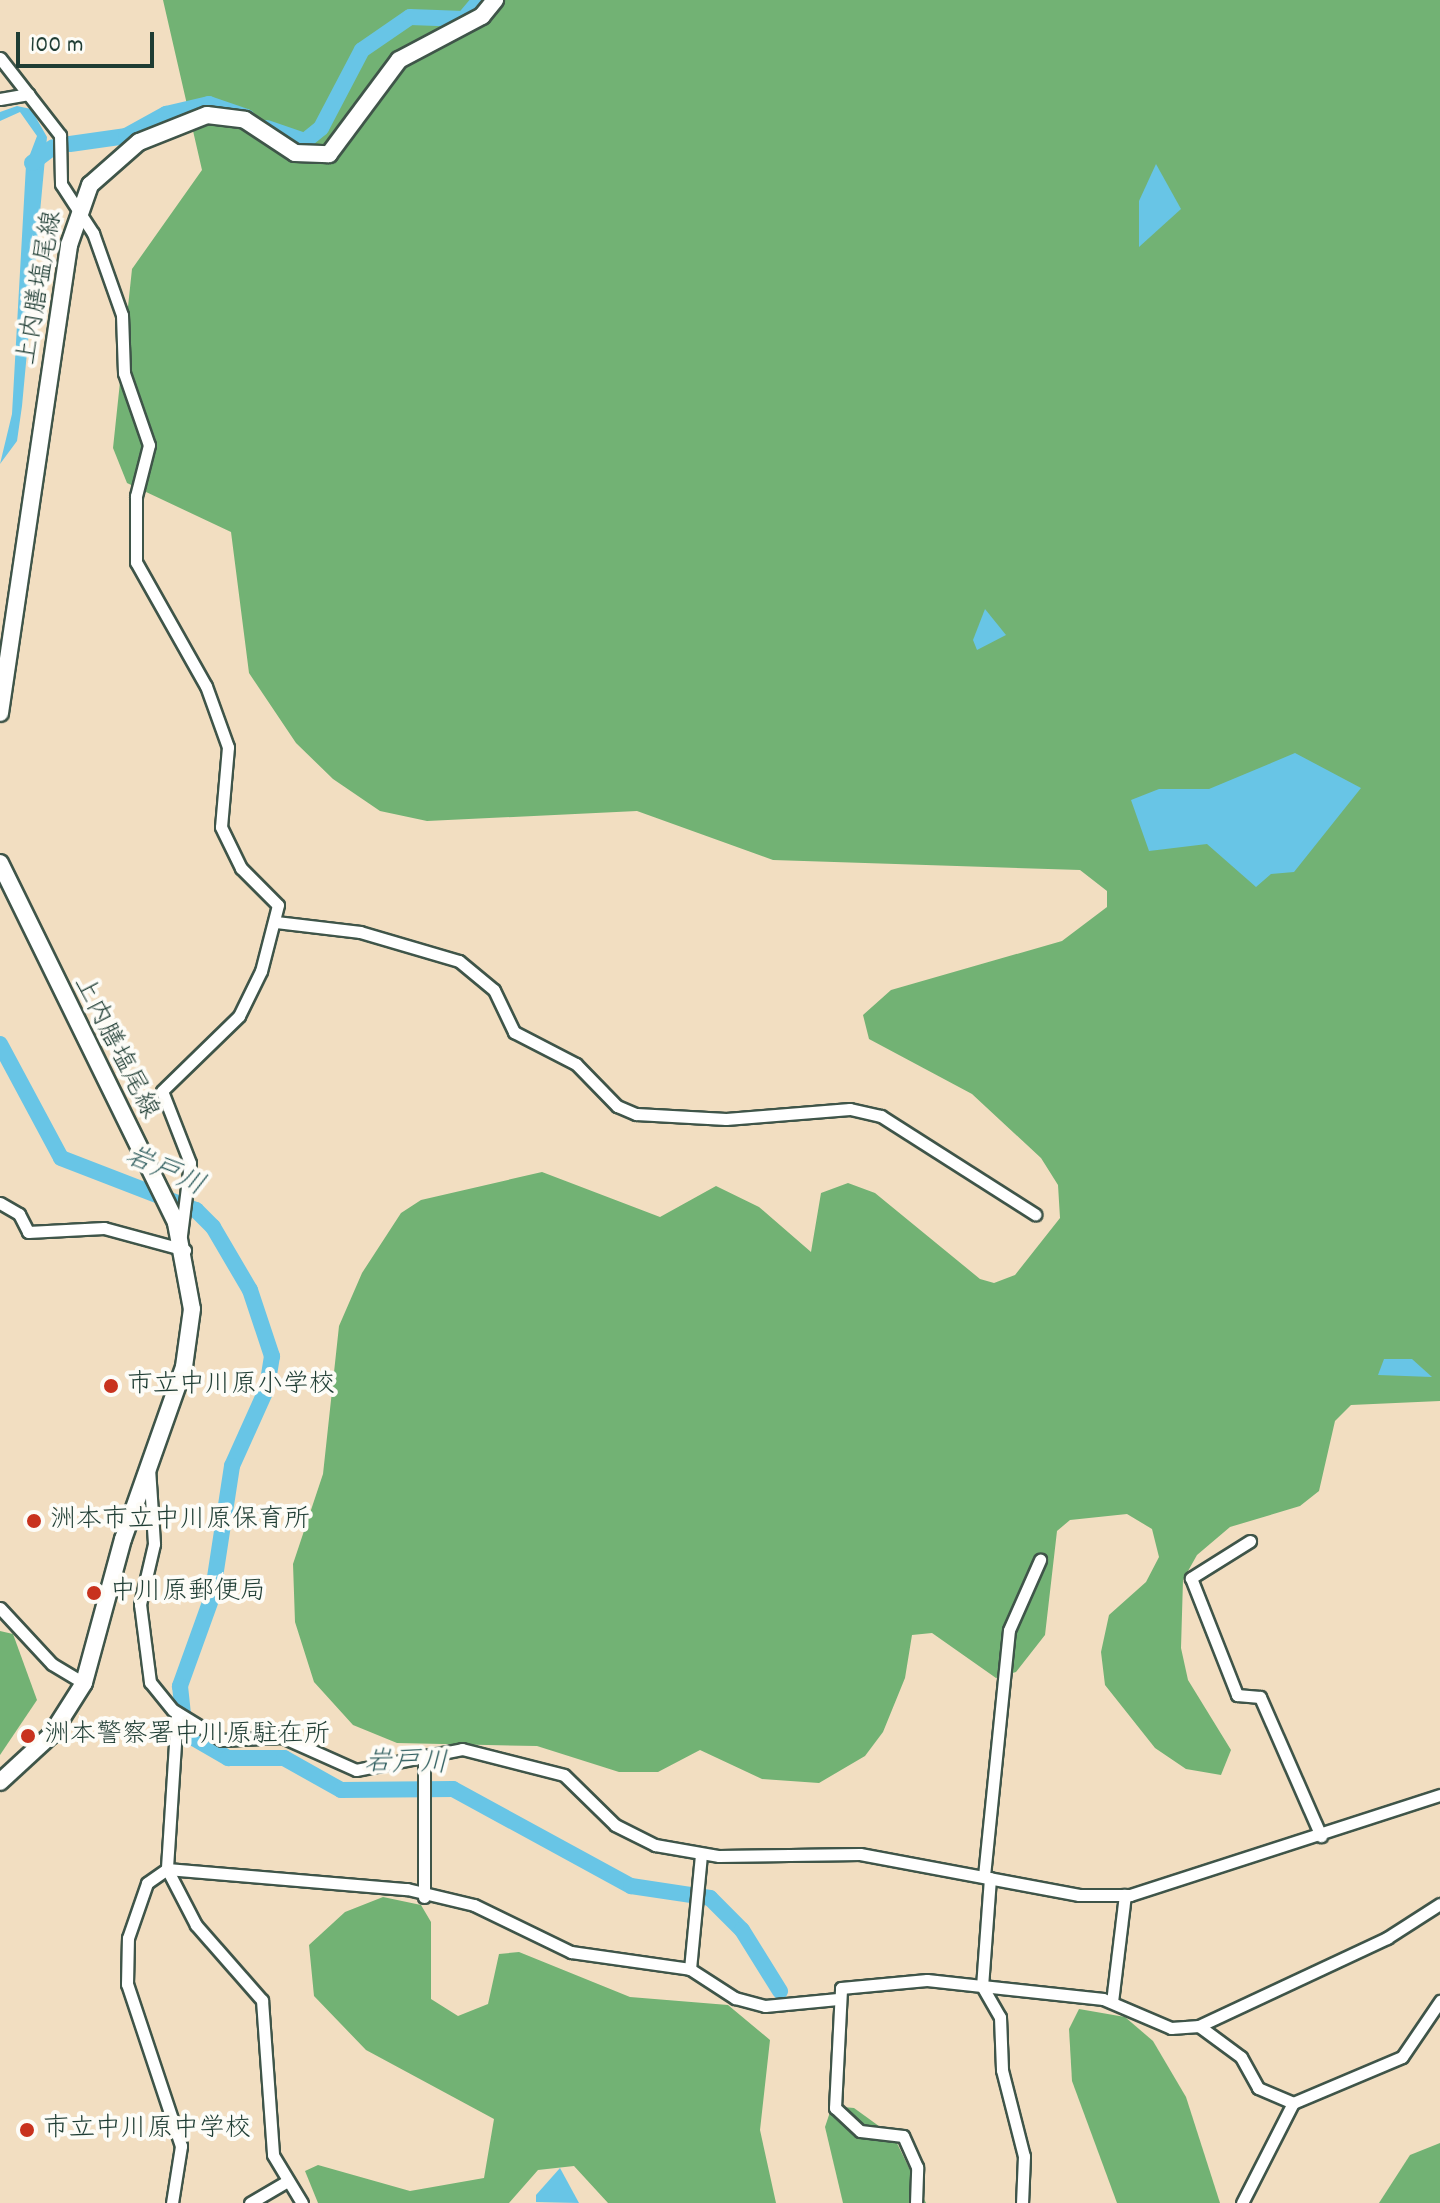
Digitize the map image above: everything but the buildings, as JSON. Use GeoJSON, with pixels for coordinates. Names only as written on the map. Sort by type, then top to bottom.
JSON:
{"type":"FeatureCollection","features":[{"type":"Feature","properties":{"kind":"main road","name":"上内膳塩尾線"},"geometry":{"type":"LineString","coordinates":[[0,713],[76,215],[119,155],[207,115],[245,120],[295,153],[329,154],[399,60],[482,16],[495,0]]}},
{"type":"Feature","properties":{"kind":"main road","name":"上内膳塩尾線"},"geometry":{"type":"LineString","coordinates":[[0,863],[158,1186],[182,1207],[188,1352],[148,1466],[84,1683],[51,1735],[0,1782]]}},
{"type":"Feature","properties":{"kind":"street"},"geometry":{"type":"LineString","coordinates":[[0,58],[60,135],[61,184],[76,215],[93,233],[122,315],[124,373],[149,445],[136,496],[136,562],[206,686],[230,761],[221,827],[241,868],[275,898],[276,922],[239,1016],[162,1091],[190,1163],[182,1207]]}},
{"type":"Feature","properties":{"kind":"street"},"geometry":{"type":"LineString","coordinates":[[0,99],[29,94]]}},
{"type":"Feature","properties":{"kind":"street"},"geometry":{"type":"LineString","coordinates":[[276,922],[360,932],[459,961],[494,990],[514,1032],[576,1064],[626,1110],[657,1119],[828,1109],[881,1116],[1035,1214]]}},
{"type":"Feature","properties":{"kind":"street"},"geometry":{"type":"LineString","coordinates":[[0,1203],[19,1214],[28,1232],[104,1228],[183,1243]]}},
{"type":"Feature","properties":{"kind":"street"},"geometry":{"type":"LineString","coordinates":[[148,1466],[154,1544],[140,1604],[150,1682],[177,1713],[222,1740],[282,1737],[356,1770],[462,1749],[544,1767],[577,1783],[630,1836],[701,1855],[860,1854],[1079,1895],[1125,1895],[1321,1836],[1440,1795]]}},
{"type":"Feature","properties":{"kind":"street"},"geometry":{"type":"LineString","coordinates":[[1250,1541],[1191,1578],[1237,1695],[1260,1697],[1321,1836]]}},
{"type":"Feature","properties":{"kind":"street"},"geometry":{"type":"LineString","coordinates":[[1022,2203],[1024,2156],[1002,2070],[1000,2017],[982,1986],[987,1877],[1009,1630],[1040,1560]]}},
{"type":"Feature","properties":{"kind":"street"},"geometry":{"type":"LineString","coordinates":[[0,1608],[52,1664],[84,1683]]}},
{"type":"Feature","properties":{"kind":"street"},"geometry":{"type":"LineString","coordinates":[[177,1713],[167,1869],[196,1925],[267,2013],[273,2155],[286,2182],[302,2203]]}},
{"type":"Feature","properties":{"kind":"street"},"geometry":{"type":"LineString","coordinates":[[424,1755],[424,1897]]}},
{"type":"Feature","properties":{"kind":"street"},"geometry":{"type":"LineString","coordinates":[[690,1969],[701,1855]]}},
{"type":"Feature","properties":{"kind":"street"},"geometry":{"type":"LineString","coordinates":[[172,2203],[181,2146],[127,1984],[132,1924],[147,1883],[167,1869],[474,1905],[571,1952],[690,1969],[735,1998],[765,2006],[838,1999]]}},
{"type":"Feature","properties":{"kind":"street"},"geometry":{"type":"LineString","coordinates":[[1112,2002],[1125,1895]]}},
{"type":"Feature","properties":{"kind":"street"},"geometry":{"type":"LineString","coordinates":[[916,2203],[917,2167],[903,2136],[860,2131],[835,2108],[838,1999],[841,1988],[865,1983],[982,1986],[1112,2002],[1171,2028],[1199,2026],[1387,1938],[1440,1904]]}},
{"type":"Feature","properties":{"kind":"street"},"geometry":{"type":"LineString","coordinates":[[1242,2203],[1293,2103],[1402,2057],[1440,2001]]}},
{"type":"Feature","properties":{"kind":"street"},"geometry":{"type":"LineString","coordinates":[[1199,2026],[1241,2057],[1258,2088],[1293,2103]]}},
{"type":"Feature","properties":{"kind":"street"},"geometry":{"type":"LineString","coordinates":[[250,2203],[286,2182]]}},
{"type":"Feature","properties":{"kind":"green space"},"geometry":{"type":"Polygon","coordinates":[[[163,0],[1440,0],[1440,1401],[1351,1405],[1335,1421],[1319,1491],[1300,1506],[1230,1527],[1197,1555],[1183,1580],[1181,1648],[1188,1680],[1231,1750],[1221,1775],[1186,1769],[1155,1748],[1105,1685],[1101,1652],[1109,1615],[1146,1582],[1159,1557],[1152,1529],[1127,1514],[1070,1520],[1057,1531],[1045,1635],[1016,1672],[996,1678],[932,1633],[912,1635],[905,1678],[883,1732],[865,1756],[819,1783],[762,1779],[700,1750],[658,1772],[619,1772],[537,1746],[397,1743],[353,1725],[314,1682],[295,1622],[293,1564],[323,1474],[339,1326],[362,1273],[401,1213],[421,1200],[542,1172],[660,1217],[716,1186],[759,1207],[811,1252],[821,1193],[848,1183],[875,1193],[980,1279],[994,1283],[1015,1275],[1060,1218],[1058,1185],[1041,1158],[972,1094],[869,1039],[863,1015],[891,990],[1062,941],[1107,907],[1107,891],[1080,870],[773,860],[637,811],[427,821],[380,811],[333,779],[296,743],[249,673],[231,532],[127,483],[113,448],[132,269],[202,170],[163,0]]]}},
{"type":"Feature","properties":{"kind":"green space"},"geometry":{"type":"Polygon","coordinates":[[[0,1631],[13,1634],[37,1700],[0,1755],[0,1631]]]}},
{"type":"Feature","properties":{"kind":"green space"},"geometry":{"type":"Polygon","coordinates":[[[383,1897],[421,1905],[431,1922],[431,1999],[458,2016],[488,2004],[499,1954],[519,1952],[630,1997],[728,2005],[770,2040],[760,2130],[776,2203],[608,2203],[574,2166],[538,2170],[509,2203],[318,2203],[305,2171],[318,2165],[410,2191],[484,2178],[494,2119],[366,2050],[314,1996],[309,1945],[345,1912],[383,1897]]]}},
{"type":"Feature","properties":{"kind":"green space"},"geometry":{"type":"Polygon","coordinates":[[[1079,2009],[1125,2017],[1153,2041],[1186,2097],[1220,2203],[1117,2203],[1072,2081],[1069,2029],[1079,2009]]]}},
{"type":"Feature","properties":{"kind":"green space"},"geometry":{"type":"Polygon","coordinates":[[[832,2106],[854,2108],[894,2137],[926,2203],[843,2203],[825,2127],[832,2106]]]}},
{"type":"Feature","properties":{"kind":"green space"},"geometry":{"type":"Polygon","coordinates":[[[1440,2143],[1440,2203],[1379,2203],[1410,2155],[1440,2143]]]}},
{"type":"Feature","properties":{"kind":"water"},"geometry":{"type":"Polygon","coordinates":[[[17,106],[31,109],[47,137],[17,441],[0,464],[12,414],[26,165],[37,136],[20,112],[0,121],[0,112],[17,106]]]}},
{"type":"Feature","properties":{"kind":"water"},"geometry":{"type":"Polygon","coordinates":[[[1156,164],[1181,209],[1139,247],[1139,201],[1156,164]]]}},
{"type":"Feature","properties":{"kind":"water"},"geometry":{"type":"Polygon","coordinates":[[[985,609],[1006,635],[977,650],[973,640],[985,609]]]}},
{"type":"Feature","properties":{"kind":"water"},"geometry":{"type":"Polygon","coordinates":[[[1295,753],[1361,788],[1294,872],[1271,874],[1256,887],[1207,844],[1149,851],[1131,800],[1159,789],[1209,789],[1295,753]]]}},
{"type":"Feature","properties":{"kind":"water"},"geometry":{"type":"Polygon","coordinates":[[[1384,1359],[1412,1359],[1432,1377],[1378,1375],[1384,1359]]]}},
{"type":"Feature","properties":{"kind":"water"},"geometry":{"type":"Polygon","coordinates":[[[560,2168],[579,2203],[536,2202],[536,2195],[560,2168]]]}},
{"type":"Feature","properties":{"kind":"waterway","name":"岩戸川"},"geometry":{"type":"LineString","coordinates":[[267,128],[305,141],[321,128],[362,50],[410,17],[464,19],[480,0]]}},
{"type":"Feature","properties":{"kind":"waterway","name":"岩戸川"},"geometry":{"type":"LineString","coordinates":[[70,144],[126,136],[166,114],[209,104],[247,117]]}},
{"type":"Feature","properties":{"kind":"waterway","name":"岩戸川"},"geometry":{"type":"LineString","coordinates":[[32,163],[53,147]]}},
{"type":"Feature","properties":{"kind":"waterway","name":"岩戸川"},"geometry":{"type":"LineString","coordinates":[[0,1044],[61,1158],[196,1210],[213,1227],[250,1290],[272,1356],[267,1388],[232,1466],[212,1597],[180,1686],[185,1733],[228,1758],[284,1758],[341,1790],[453,1789],[631,1886],[710,1898],[742,1930],[780,1991]]}},
{"type":"Feature","properties":{"kind":"place","name":"市立中川原小学校"},"geometry":{"type":"Point","coordinates":[111,1386]}},
{"type":"Feature","properties":{"kind":"place","name":"洲本市立中川原保育所"},"geometry":{"type":"Point","coordinates":[34,1521]}},
{"type":"Feature","properties":{"kind":"place","name":"中川原郵便局"},"geometry":{"type":"Point","coordinates":[94,1593]}},
{"type":"Feature","properties":{"kind":"place","name":"洲本警察署中川原駐在所"},"geometry":{"type":"Point","coordinates":[28,1736]}},
{"type":"Feature","properties":{"kind":"place","name":"市立中川原中学校"},"geometry":{"type":"Point","coordinates":[27,2130]}}]}
